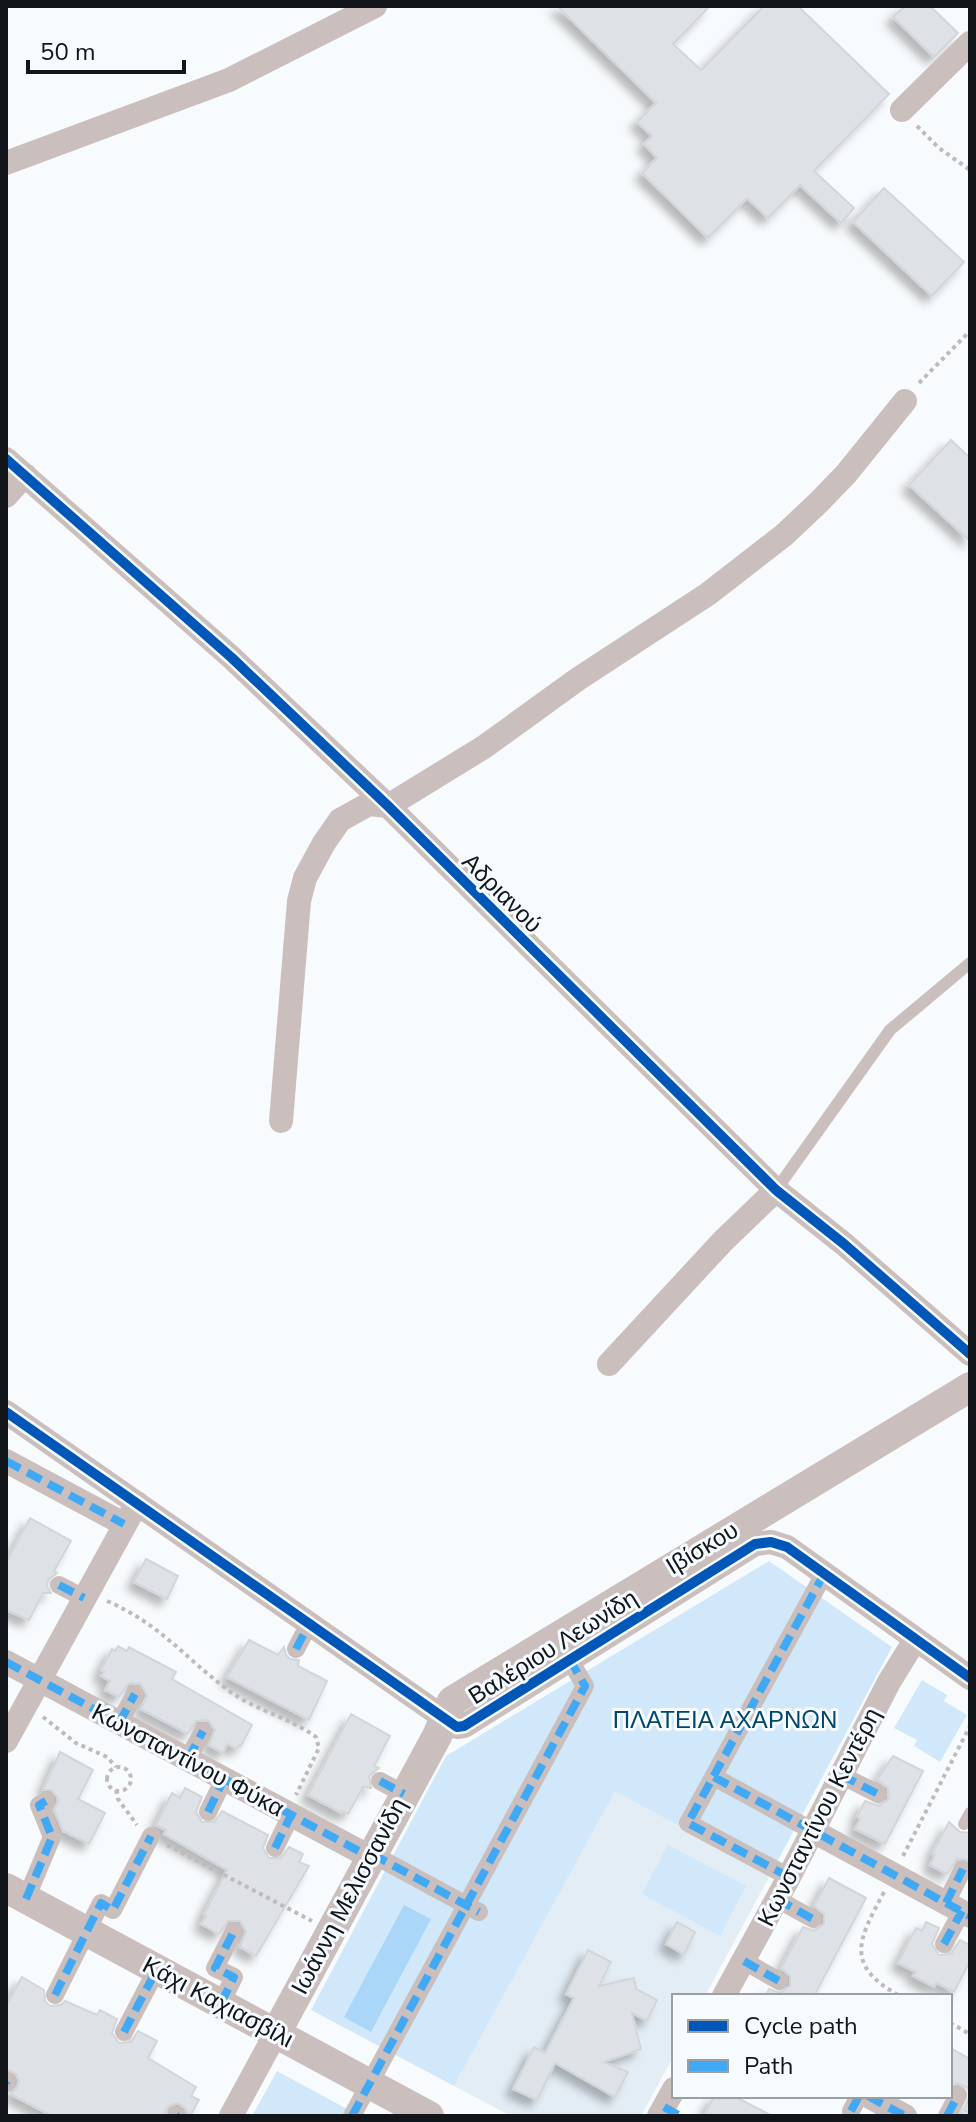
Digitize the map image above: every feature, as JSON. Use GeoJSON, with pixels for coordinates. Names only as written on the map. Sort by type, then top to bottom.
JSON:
{"type":"FeatureCollection","features":[{"type":"Feature","properties":{"kind":"street"},"geometry":{"type":"LineString","coordinates":[[6,163],[229,80],[375,6]]}},
{"type":"Feature","properties":{"kind":"street"},"geometry":{"type":"LineString","coordinates":[[902,110],[970,43]]}},
{"type":"Feature","properties":{"kind":"street"},"geometry":{"type":"LineString","coordinates":[[281,1121],[299,901],[305,878],[340,820],[369,804],[388,806],[484,747],[578,679],[708,594],[784,535],[846,474],[905,401]]}},
{"type":"Feature","properties":{"kind":"street","name":"Αδριανού"},"geometry":{"type":"LineString","coordinates":[[6,459],[232,658],[388,806],[776,1190],[844,1244],[970,1354]]}},
{"type":"Feature","properties":{"kind":"street"},"geometry":{"type":"LineString","coordinates":[[6,496],[25,475]]}},
{"type":"Feature","properties":{"kind":"street"},"geometry":{"type":"LineString","coordinates":[[609,1364],[723,1241],[776,1190]]}},
{"type":"Feature","properties":{"kind":"street","name":"Ιβίσκου"},"geometry":{"type":"LineString","coordinates":[[443,1718],[452,1701],[970,1387]]}},
{"type":"Feature","properties":{"kind":"street","name":"Βαλέριου Λεωνίδη"},"geometry":{"type":"LineString","coordinates":[[6,1412],[457,1727],[464,1726],[755,1544],[771,1542],[787,1547],[970,1678]]}},
{"type":"Feature","properties":{"kind":"street"},"geometry":{"type":"LineString","coordinates":[[6,1461],[124,1524]]}},
{"type":"Feature","properties":{"kind":"street"},"geometry":{"type":"LineString","coordinates":[[6,1741],[137,1503]]}},
{"type":"Feature","properties":{"kind":"street"},"geometry":{"type":"LineString","coordinates":[[789,1877],[688,1823],[824,1574]]}},
{"type":"Feature","properties":{"kind":"street"},"geometry":{"type":"LineString","coordinates":[[59,1585],[85,1596]]}},
{"type":"Feature","properties":{"kind":"street"},"geometry":{"type":"LineString","coordinates":[[296,1649],[309,1624]]}},
{"type":"Feature","properties":{"kind":"street","name":"Κωνσταντίνου Κεντέρη"},"geometry":{"type":"LineString","coordinates":[[725,1994],[889,1682],[915,1640]]}},
{"type":"Feature","properties":{"kind":"street"},"geometry":{"type":"LineString","coordinates":[[352,2116],[473,1909],[585,1686],[570,1660]]}},
{"type":"Feature","properties":{"kind":"street","name":"Κωνσταντίνου Φύκα"},"geometry":{"type":"LineString","coordinates":[[6,1662],[371,1856]]}},
{"type":"Feature","properties":{"kind":"street"},"geometry":{"type":"LineString","coordinates":[[119,1723],[135,1694]]}},
{"type":"Feature","properties":{"kind":"street","name":"Ιωάννη Μελισσανίδη"},"geometry":{"type":"LineString","coordinates":[[231,2116],[371,1856],[392,1787],[437,1736],[443,1718]]}},
{"type":"Feature","properties":{"kind":"street"},"geometry":{"type":"LineString","coordinates":[[188,1759],[203,1731]]}},
{"type":"Feature","properties":{"kind":"street"},"geometry":{"type":"LineString","coordinates":[[841,1775],[878,1794]]}},
{"type":"Feature","properties":{"kind":"street"},"geometry":{"type":"LineString","coordinates":[[714,1777],[959,1910]]}},
{"type":"Feature","properties":{"kind":"street"},"geometry":{"type":"LineString","coordinates":[[208,1812],[224,1779]]}},
{"type":"Feature","properties":{"kind":"street"},"geometry":{"type":"LineString","coordinates":[[16,1893],[52,1837],[39,1805],[46,1801]]}},
{"type":"Feature","properties":{"kind":"street"},"geometry":{"type":"LineString","coordinates":[[275,1848],[289,1814]]}},
{"type":"Feature","properties":{"kind":"street"},"geometry":{"type":"LineString","coordinates":[[55,1995],[101,1903],[113,1910],[151,1836]]}},
{"type":"Feature","properties":{"kind":"street"},"geometry":{"type":"LineString","coordinates":[[371,1856],[473,1909]]}},
{"type":"Feature","properties":{"kind":"street"},"geometry":{"type":"LineString","coordinates":[[944,1944],[959,1910],[963,1869]]}},
{"type":"Feature","properties":{"kind":"street","name":"Κάχι Καχιασβίλι"},"geometry":{"type":"LineString","coordinates":[[16,1893],[429,2116]]}},
{"type":"Feature","properties":{"kind":"street"},"geometry":{"type":"LineString","coordinates":[[777,1899],[813,1919]]}},
{"type":"Feature","properties":{"kind":"street"},"geometry":{"type":"LineString","coordinates":[[221,2003],[234,1977],[215,1968],[234,1931]]}},
{"type":"Feature","properties":{"kind":"street"},"geometry":{"type":"LineString","coordinates":[[744,1961],[779,1981]]}},
{"type":"Feature","properties":{"kind":"street"},"geometry":{"type":"LineString","coordinates":[[124,2032],[157,1969]]}},
{"type":"Feature","properties":{"kind":"street"},"geometry":{"type":"LineString","coordinates":[[947,2116],[958,2095]]}},
{"type":"Feature","properties":{"kind":"street"},"geometry":{"type":"LineString","coordinates":[[863,2099],[905,2116]]}},
{"type":"Feature","properties":{"kind":"lane"},"geometry":{"type":"LineString","coordinates":[[776,1190],[890,1030],[970,963]]}},
{"type":"Feature","properties":{"kind":"path"},"geometry":{"type":"LineString","coordinates":[[902,110],[939,148],[970,170]]}},
{"type":"Feature","properties":{"kind":"path"},"geometry":{"type":"LineString","coordinates":[[905,401],[937,362],[970,331]]}},
{"type":"Feature","properties":{"kind":"path"},"geometry":{"type":"LineString","coordinates":[[85,1596],[139,1616],[172,1640],[226,1689],[316,1737],[319,1748],[289,1814]]}},
{"type":"Feature","properties":{"kind":"path"},"geometry":{"type":"LineString","coordinates":[[27,1702],[63,1735],[107,1757],[116,1767]]}},
{"type":"Feature","properties":{"kind":"path"},"geometry":{"type":"LineString","coordinates":[[116,1767],[125,1768],[131,1779],[125,1789],[116,1790],[108,1785],[108,1772],[116,1767]]}},
{"type":"Feature","properties":{"kind":"path"},"geometry":{"type":"LineString","coordinates":[[116,1790],[132,1821],[151,1836],[331,1931]]}},
{"type":"Feature","properties":{"kind":"path"},"geometry":{"type":"LineString","coordinates":[[952,2024],[970,2034]]}},
{"type":"Feature","properties":{"kind":"shaded area"},"geometry":{"type":"Polygon","coordinates":[[[615,1790],[770,1875],[706,1994],[672,1994],[672,2059],[641,2116],[511,2116],[454,2086],[615,1790]]]}},
{"type":"Feature","properties":{"kind":"green space","name":"ΠΛΑΤΕΙΑ ΑΧΑΡΝΩΝ"},"geometry":{"type":"Polygon","coordinates":[[[769,1561],[892,1647],[770,1875],[615,1791],[454,2086],[311,2010],[446,1756],[769,1561]]]}},
{"type":"Feature","properties":{"kind":"green space"},"geometry":{"type":"Polygon","coordinates":[[[922,1680],[947,1695],[944,1701],[967,1715],[940,1762],[914,1746],[917,1740],[894,1728],[922,1680]]]}},
{"type":"Feature","properties":{"kind":"green space"},"geometry":{"type":"Polygon","coordinates":[[[668,1845],[746,1886],[720,1936],[642,1894],[668,1845]]]}},
{"type":"Feature","properties":{"kind":"green space"},"geometry":{"type":"Polygon","coordinates":[[[277,2071],[360,2116],[252,2116],[277,2071]]]}},
{"type":"Feature","properties":{"kind":"water"},"geometry":{"type":"Polygon","coordinates":[[[404,1905],[431,1919],[371,2032],[344,2017],[404,1905]]]}},
{"type":"Feature","properties":{"kind":"building"},"geometry":{"type":"Polygon","coordinates":[[[557,6],[710,6],[673,44],[701,70],[764,6],[798,6],[889,94],[814,171],[854,208],[841,223],[800,185],[768,218],[747,198],[708,238],[642,173],[657,158],[644,144],[652,136],[637,122],[656,103],[557,6]]]}},
{"type":"Feature","properties":{"kind":"building"},"geometry":{"type":"Polygon","coordinates":[[[905,6],[930,6],[958,33],[934,57],[893,17],[905,6]]]}},
{"type":"Feature","properties":{"kind":"building"},"geometry":{"type":"Polygon","coordinates":[[[884,188],[964,262],[932,296],[853,222],[884,188]]]}},
{"type":"Feature","properties":{"kind":"building"},"geometry":{"type":"Polygon","coordinates":[[[951,440],[970,458],[970,541],[909,485],[951,440]]]}},
{"type":"Feature","properties":{"kind":"building"},"geometry":{"type":"Polygon","coordinates":[[[30,1518],[71,1541],[54,1571],[57,1573],[48,1580],[51,1593],[43,1593],[29,1620],[6,1610],[6,1563],[30,1518]]]}},
{"type":"Feature","properties":{"kind":"building"},"geometry":{"type":"Polygon","coordinates":[[[146,1559],[178,1576],[167,1599],[134,1582],[146,1559]]]}},
{"type":"Feature","properties":{"kind":"building"},"geometry":{"type":"Polygon","coordinates":[[[249,1640],[278,1655],[284,1647],[290,1659],[299,1660],[298,1666],[327,1681],[309,1720],[227,1677],[249,1640]]]}},
{"type":"Feature","properties":{"kind":"building"},"geometry":{"type":"Polygon","coordinates":[[[118,1646],[127,1651],[129,1647],[176,1672],[172,1679],[252,1725],[241,1746],[237,1749],[227,1744],[223,1753],[209,1745],[215,1730],[208,1720],[196,1721],[188,1734],[141,1709],[147,1695],[140,1683],[128,1684],[119,1697],[105,1690],[110,1681],[101,1676],[104,1672],[101,1670],[112,1649],[115,1651],[118,1646]]]}},
{"type":"Feature","properties":{"kind":"building"},"geometry":{"type":"Polygon","coordinates":[[[351,1714],[390,1736],[374,1766],[379,1768],[369,1776],[371,1788],[363,1787],[348,1814],[308,1795],[351,1714]]]}},
{"type":"Feature","properties":{"kind":"building"},"geometry":{"type":"Polygon","coordinates":[[[60,1752],[93,1770],[78,1799],[105,1813],[89,1844],[63,1831],[54,1810],[57,1796],[51,1790],[43,1790],[60,1752]]]}},
{"type":"Feature","properties":{"kind":"building"},"geometry":{"type":"Polygon","coordinates":[[[893,1756],[923,1771],[885,1844],[855,1829],[865,1801],[879,1806],[889,1799],[888,1788],[877,1780],[893,1756]]]}},
{"type":"Feature","properties":{"kind":"building"},"geometry":{"type":"Polygon","coordinates":[[[185,1788],[202,1797],[196,1812],[202,1822],[214,1822],[222,1811],[268,1835],[263,1848],[269,1858],[281,1858],[289,1847],[303,1854],[299,1862],[309,1866],[256,1956],[240,1947],[246,1931],[240,1921],[228,1921],[219,1934],[201,1924],[227,1870],[164,1834],[166,1830],[156,1825],[172,1793],[180,1798],[185,1788]]]}},
{"type":"Feature","properties":{"kind":"building"},"geometry":{"type":"Polygon","coordinates":[[[949,1822],[960,1832],[970,1833],[970,1860],[957,1859],[947,1874],[930,1865],[935,1855],[932,1854],[949,1822]]]}},
{"type":"Feature","properties":{"kind":"building"},"geometry":{"type":"Polygon","coordinates":[[[829,1878],[866,1898],[815,1994],[767,1994],[769,1989],[780,1993],[790,1986],[790,1976],[781,1968],[803,1927],[814,1931],[824,1924],[824,1914],[814,1906],[829,1878]]]}},
{"type":"Feature","properties":{"kind":"building"},"geometry":{"type":"Polygon","coordinates":[[[677,1922],[695,1932],[684,1954],[666,1944],[677,1922]]]}},
{"type":"Feature","properties":{"kind":"building"},"geometry":{"type":"Polygon","coordinates":[[[926,1922],[939,1928],[932,1944],[939,1955],[951,1954],[960,1940],[970,1945],[970,1961],[954,1992],[937,1983],[934,1987],[913,1976],[916,1972],[898,1963],[916,1928],[922,1931],[926,1922]]]}},
{"type":"Feature","properties":{"kind":"building"},"geometry":{"type":"Polygon","coordinates":[[[588,1950],[611,1962],[599,1986],[634,1978],[636,1989],[657,2000],[647,2021],[632,2013],[641,2049],[604,2062],[628,2072],[615,2097],[555,2063],[537,2100],[513,2089],[534,2047],[545,2053],[574,1998],[566,1994],[588,1950]]]}},
{"type":"Feature","properties":{"kind":"building"},"geometry":{"type":"Polygon","coordinates":[[[22,1977],[44,1990],[45,2001],[50,2006],[61,2005],[65,2001],[97,2015],[100,2010],[117,2019],[112,2033],[119,2043],[131,2042],[138,2031],[157,2041],[148,2058],[196,2087],[191,2096],[199,2100],[190,2116],[178,2103],[168,2106],[164,2116],[52,2116],[10,2094],[19,2081],[16,2074],[6,2069],[6,2006],[22,1977]]]}},
{"type":"Feature","properties":{"kind":"building"},"geometry":{"type":"Polygon","coordinates":[[[952,2049],[970,2059],[970,2095],[968,2088],[958,2083],[952,2085],[952,2049]]]}},
{"type":"Feature","properties":{"kind":"building"},"geometry":{"type":"Polygon","coordinates":[[[970,2095],[970,2114],[964,2110],[970,2095]]]}},
{"type":"Feature","properties":{"kind":"building"},"geometry":{"type":"Polygon","coordinates":[[[713,2098],[738,2098],[772,2116],[704,2116],[713,2098]]]}},
{"type":"Feature","properties":{"kind":"marked path"},"geometry":{"type":"LineString","coordinates":[[6,1461],[124,1524]]}},
{"type":"Feature","properties":{"kind":"marked path"},"geometry":{"type":"LineString","coordinates":[[789,1877],[688,1823],[824,1574]]}},
{"type":"Feature","properties":{"kind":"marked path"},"geometry":{"type":"LineString","coordinates":[[59,1585],[84,1598]]}},
{"type":"Feature","properties":{"kind":"marked path"},"geometry":{"type":"LineString","coordinates":[[296,1649],[309,1624]]}},
{"type":"Feature","properties":{"kind":"marked path"},"geometry":{"type":"LineString","coordinates":[[352,2116],[585,1686],[570,1660]]}},
{"type":"Feature","properties":{"kind":"marked path"},"geometry":{"type":"LineString","coordinates":[[6,1662],[370,1857]]}},
{"type":"Feature","properties":{"kind":"marked path"},"geometry":{"type":"LineString","coordinates":[[119,1723],[135,1694]]}},
{"type":"Feature","properties":{"kind":"marked path"},"geometry":{"type":"LineString","coordinates":[[188,1759],[203,1731]]}},
{"type":"Feature","properties":{"kind":"marked path"},"geometry":{"type":"LineString","coordinates":[[841,1775],[878,1794]]}},
{"type":"Feature","properties":{"kind":"marked path"},"geometry":{"type":"LineString","coordinates":[[714,1777],[970,1916]]}},
{"type":"Feature","properties":{"kind":"marked path"},"geometry":{"type":"LineString","coordinates":[[208,1812],[224,1779]]}},
{"type":"Feature","properties":{"kind":"marked path"},"geometry":{"type":"LineString","coordinates":[[380,1781],[404,1794]]}},
{"type":"Feature","properties":{"kind":"marked path"},"geometry":{"type":"LineString","coordinates":[[26,1899],[52,1837],[39,1805],[46,1801]]}},
{"type":"Feature","properties":{"kind":"marked path"},"geometry":{"type":"LineString","coordinates":[[275,1848],[291,1815]]}},
{"type":"Feature","properties":{"kind":"marked path"},"geometry":{"type":"LineString","coordinates":[[55,1995],[101,1903],[113,1910],[151,1836]]}},
{"type":"Feature","properties":{"kind":"marked path"},"geometry":{"type":"LineString","coordinates":[[372,1854],[479,1912]]}},
{"type":"Feature","properties":{"kind":"marked path"},"geometry":{"type":"LineString","coordinates":[[946,1903],[963,1869]]}},
{"type":"Feature","properties":{"kind":"marked path"},"geometry":{"type":"LineString","coordinates":[[777,1899],[813,1919]]}},
{"type":"Feature","properties":{"kind":"marked path"},"geometry":{"type":"LineString","coordinates":[[944,1944],[962,1911]]}},
{"type":"Feature","properties":{"kind":"marked path"},"geometry":{"type":"LineString","coordinates":[[221,2003],[234,1977],[215,1968],[234,1931]]}},
{"type":"Feature","properties":{"kind":"marked path"},"geometry":{"type":"LineString","coordinates":[[744,1961],[779,1981]]}},
{"type":"Feature","properties":{"kind":"marked path"},"geometry":{"type":"LineString","coordinates":[[124,2032],[157,1969]]}},
{"type":"Feature","properties":{"kind":"marked path"},"geometry":{"type":"LineString","coordinates":[[947,2116],[958,2095]]}},
{"type":"Feature","properties":{"kind":"marked path"},"geometry":{"type":"LineString","coordinates":[[851,2111],[858,2098]]}},
{"type":"Feature","properties":{"kind":"marked path"},"geometry":{"type":"LineString","coordinates":[[872,2098],[905,2116]]}},
{"type":"Feature","properties":{"kind":"marked path"},"geometry":{"type":"LineString","coordinates":[[664,2107],[680,2116]]}},
{"type":"Feature","properties":{"kind":"cycle path"},"geometry":{"type":"LineString","coordinates":[[6,459],[232,658],[388,806],[776,1190],[844,1244],[970,1354]]}},
{"type":"Feature","properties":{"kind":"cycle path"},"geometry":{"type":"LineString","coordinates":[[6,1412],[457,1727],[464,1726],[755,1544],[771,1542],[787,1547],[970,1678]]}}]}
